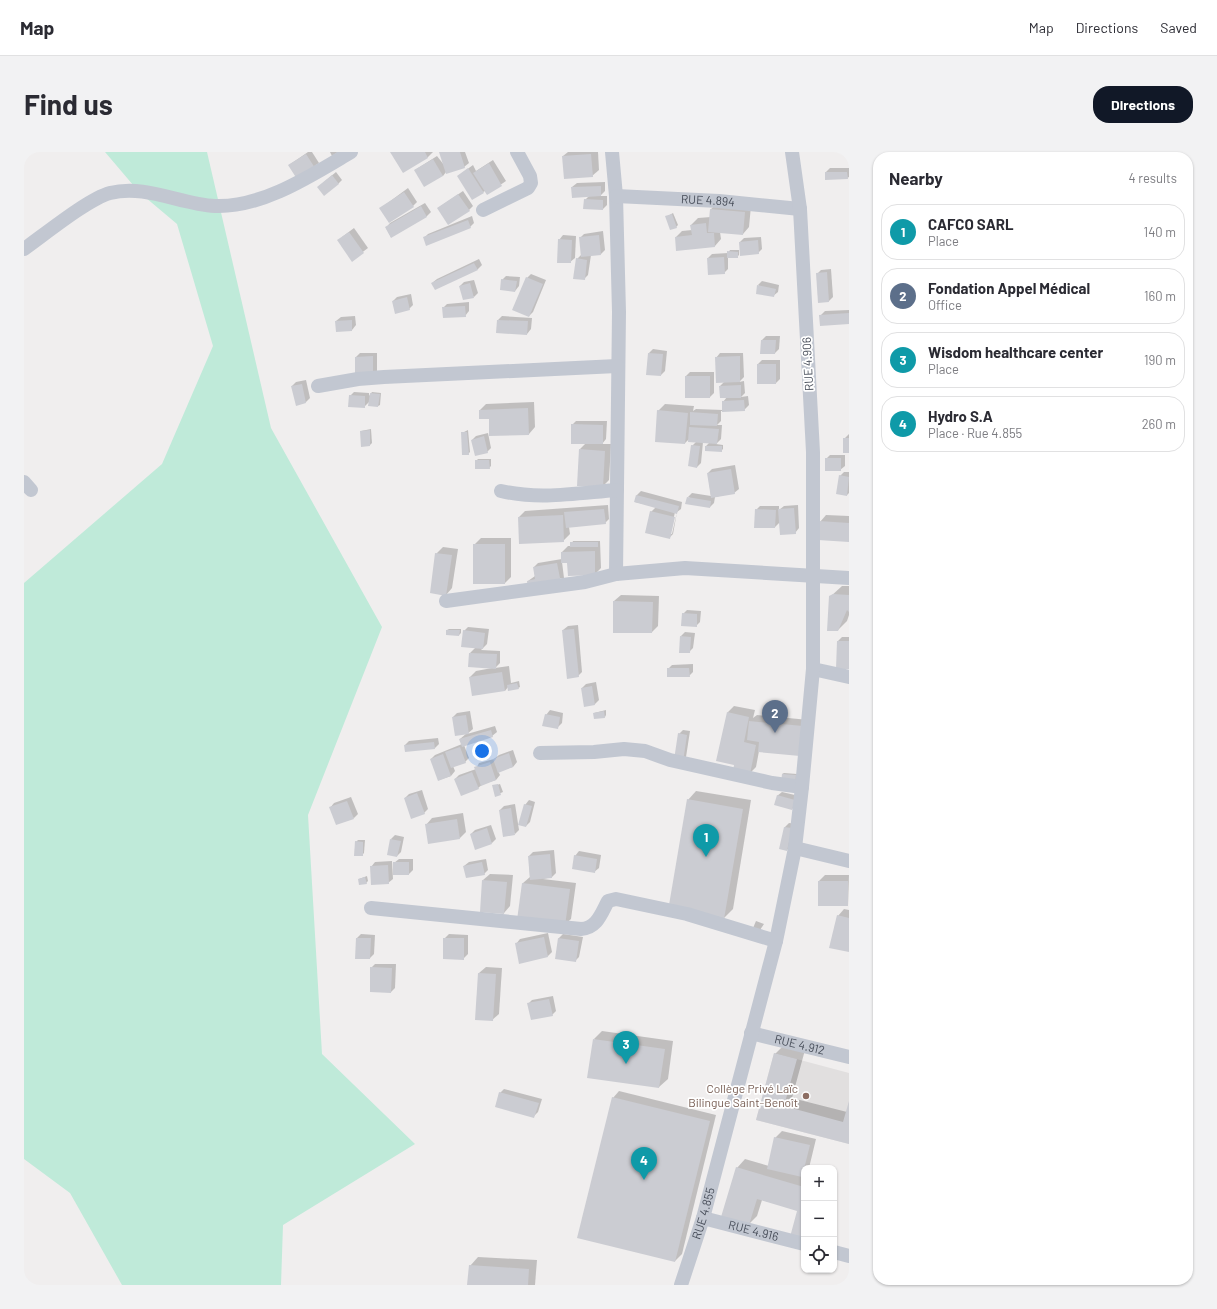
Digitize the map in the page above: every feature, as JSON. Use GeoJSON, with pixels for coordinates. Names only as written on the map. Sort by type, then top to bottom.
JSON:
{"type":"FeatureCollection","features":[{"type":"Feature","properties":{"kind":"street"},"geometry":{"type":"LineString","coordinates":[[24,249],[77,212],[109,194],[124,191],[139,192],[215,206],[237,204],[271,195],[351,152]]}},
{"type":"Feature","properties":{"kind":"street"},"geometry":{"type":"LineString","coordinates":[[483,210],[528,188],[531,183],[530,176],[517,152]]}},
{"type":"Feature","properties":{"kind":"street"},"geometry":{"type":"LineString","coordinates":[[612,152],[616,196],[619,312],[617,366],[616,574]]}},
{"type":"Feature","properties":{"kind":"street","name":"RUE 4.906"},"geometry":{"type":"LineString","coordinates":[[792,152],[800,209],[813,452],[811,577],[813,669],[795,848]]}},
{"type":"Feature","properties":{"kind":"street","name":"RUE 4.894"},"geometry":{"type":"LineString","coordinates":[[616,196],[719,201],[800,209]]}},
{"type":"Feature","properties":{"kind":"street"},"geometry":{"type":"LineString","coordinates":[[318,386],[377,378],[617,366]]}},
{"type":"Feature","properties":{"kind":"street"},"geometry":{"type":"LineString","coordinates":[[501,491],[517,495],[540,496],[617,490]]}},
{"type":"Feature","properties":{"kind":"street"},"geometry":{"type":"LineString","coordinates":[[446,601],[585,582],[616,574],[685,568],[811,577],[849,578]]}},
{"type":"Feature","properties":{"kind":"street"},"geometry":{"type":"LineString","coordinates":[[813,669],[849,677]]}},
{"type":"Feature","properties":{"kind":"street"},"geometry":{"type":"LineString","coordinates":[[540,753],[594,752],[624,749],[645,751],[670,760],[772,783],[802,787]]}},
{"type":"Feature","properties":{"kind":"street"},"geometry":{"type":"LineString","coordinates":[[795,848],[849,862]]}},
{"type":"Feature","properties":{"kind":"street","name":"RUE 4.855"},"geometry":{"type":"LineString","coordinates":[[681,1285],[703,1218],[776,941],[795,848]]}},
{"type":"Feature","properties":{"kind":"street"},"geometry":{"type":"LineString","coordinates":[[371,908],[589,929],[595,925],[608,901],[616,899],[687,914],[776,941]]}},
{"type":"Feature","properties":{"kind":"street","name":"RUE 4.912"},"geometry":{"type":"LineString","coordinates":[[751,1033],[849,1057]]}},
{"type":"Feature","properties":{"kind":"street","name":"RUE 4.916"},"geometry":{"type":"LineString","coordinates":[[703,1218],[801,1243]]}},
{"type":"Feature","properties":{"kind":"street"},"geometry":{"type":"LineString","coordinates":[[837,1253],[849,1256]]}},
{"type":"Feature","properties":{"kind":"shaded area","name":"Collège Privé Laïc Bilingue Saint-Benoît"},"geometry":{"type":"Polygon","coordinates":[[[774,1053],[849,1073],[849,1144],[756,1120],[774,1053]]]}},
{"type":"Feature","properties":{"kind":"green space"},"geometry":{"type":"Polygon","coordinates":[[[105,152],[207,152],[271,428],[382,627],[308,815],[322,1054],[415,1144],[283,1225],[281,1285],[122,1285],[70,1193],[24,1159],[24,583],[162,464],[213,346],[177,224],[139,192],[105,152]]]}},
{"type":"Feature","properties":{"kind":"building"},"geometry":{"type":"Polygon","coordinates":[[[390,152],[425,152],[428,158],[403,173],[390,152]]]}},
{"type":"Feature","properties":{"kind":"building"},"geometry":{"type":"Polygon","coordinates":[[[439,152],[460,152],[465,168],[446,174],[439,152]]]}},
{"type":"Feature","properties":{"kind":"building"},"geometry":{"type":"Polygon","coordinates":[[[306,154],[315,168],[297,179],[288,165],[306,154]]]}},
{"type":"Feature","properties":{"kind":"building"},"geometry":{"type":"Polygon","coordinates":[[[591,154],[593,177],[564,179],[562,156],[591,154]]]}},
{"type":"Feature","properties":{"kind":"building"},"geometry":{"type":"Polygon","coordinates":[[[433,159],[443,176],[424,187],[414,170],[433,159]]]}},
{"type":"Feature","properties":{"kind":"building"},"geometry":{"type":"Polygon","coordinates":[[[489,163],[502,186],[487,195],[473,173],[489,163]]]}},
{"type":"Feature","properties":{"kind":"building"},"geometry":{"type":"Polygon","coordinates":[[[468,168],[484,193],[472,200],[457,176],[468,168]]]}},
{"type":"Feature","properties":{"kind":"building"},"geometry":{"type":"Polygon","coordinates":[[[825,172],[847,172],[848,179],[825,180],[825,172]]]}},
{"type":"Feature","properties":{"kind":"building"},"geometry":{"type":"Polygon","coordinates":[[[332,175],[339,184],[324,196],[317,187],[332,175]]]}},
{"type":"Feature","properties":{"kind":"building"},"geometry":{"type":"Polygon","coordinates":[[[601,186],[601,196],[572,198],[571,187],[601,186]]]}},
{"type":"Feature","properties":{"kind":"building"},"geometry":{"type":"Polygon","coordinates":[[[404,192],[414,207],[389,223],[379,208],[404,192]]]}},
{"type":"Feature","properties":{"kind":"building"},"geometry":{"type":"Polygon","coordinates":[[[458,194],[470,211],[448,225],[437,208],[458,194]]]}},
{"type":"Feature","properties":{"kind":"building"},"geometry":{"type":"Polygon","coordinates":[[[584,199],[603,200],[603,210],[583,209],[584,199]]]}},
{"type":"Feature","properties":{"kind":"building"},"geometry":{"type":"Polygon","coordinates":[[[421,206],[427,217],[391,238],[385,227],[421,206]]]}},
{"type":"Feature","properties":{"kind":"building"},"geometry":{"type":"Polygon","coordinates":[[[710,209],[745,212],[743,235],[708,232],[710,209]]]}},
{"type":"Feature","properties":{"kind":"building"},"geometry":{"type":"Polygon","coordinates":[[[672,214],[677,228],[670,230],[665,216],[672,214]]]}},
{"type":"Feature","properties":{"kind":"building"},"geometry":{"type":"Polygon","coordinates":[[[468,220],[471,228],[426,246],[423,237],[468,220]]]}},
{"type":"Feature","properties":{"kind":"building"},"geometry":{"type":"Polygon","coordinates":[[[706,223],[707,233],[714,233],[715,247],[676,251],[675,237],[692,235],[690,225],[706,223]]]}},
{"type":"Feature","properties":{"kind":"building"},"geometry":{"type":"Polygon","coordinates":[[[349,232],[364,253],[352,262],[337,240],[349,232]]]}},
{"type":"Feature","properties":{"kind":"building"},"geometry":{"type":"Polygon","coordinates":[[[599,235],[601,255],[581,257],[579,237],[599,235]]]}},
{"type":"Feature","properties":{"kind":"building"},"geometry":{"type":"Polygon","coordinates":[[[558,239],[572,240],[571,263],[557,263],[558,239]]]}},
{"type":"Feature","properties":{"kind":"building"},"geometry":{"type":"Polygon","coordinates":[[[758,240],[759,254],[740,256],[739,242],[758,240]]]}},
{"type":"Feature","properties":{"kind":"building"},"geometry":{"type":"Polygon","coordinates":[[[727,251],[738,252],[738,258],[727,258],[727,251]]]}},
{"type":"Feature","properties":{"kind":"building"},"geometry":{"type":"Polygon","coordinates":[[[724,257],[725,274],[708,275],[707,258],[724,257]]]}},
{"type":"Feature","properties":{"kind":"building"},"geometry":{"type":"Polygon","coordinates":[[[576,258],[587,260],[585,280],[573,279],[576,258]]]}},
{"type":"Feature","properties":{"kind":"building"},"geometry":{"type":"Polygon","coordinates":[[[474,263],[478,270],[435,290],[431,283],[474,263]]]}},
{"type":"Feature","properties":{"kind":"building"},"geometry":{"type":"Polygon","coordinates":[[[827,272],[829,302],[818,303],[816,273],[827,272]]]}},
{"type":"Feature","properties":{"kind":"building"},"geometry":{"type":"Polygon","coordinates":[[[526,277],[543,284],[529,317],[512,310],[526,277]]]}},
{"type":"Feature","properties":{"kind":"building"},"geometry":{"type":"Polygon","coordinates":[[[501,279],[517,281],[515,292],[500,290],[501,279]]]}},
{"type":"Feature","properties":{"kind":"building"},"geometry":{"type":"Polygon","coordinates":[[[470,283],[474,298],[463,300],[459,286],[470,283]]]}},
{"type":"Feature","properties":{"kind":"building"},"geometry":{"type":"Polygon","coordinates":[[[757,285],[776,289],[774,297],[756,294],[757,285]]]}},
{"type":"Feature","properties":{"kind":"building"},"geometry":{"type":"Polygon","coordinates":[[[407,297],[410,310],[395,314],[392,301],[407,297]]]}},
{"type":"Feature","properties":{"kind":"building"},"geometry":{"type":"Polygon","coordinates":[[[465,306],[466,317],[443,318],[442,307],[465,306]]]}},
{"type":"Feature","properties":{"kind":"building"},"geometry":{"type":"Polygon","coordinates":[[[849,313],[849,324],[820,326],[819,315],[849,313]]]}},
{"type":"Feature","properties":{"kind":"building"},"geometry":{"type":"Polygon","coordinates":[[[352,320],[352,331],[336,332],[335,321],[352,320]]]}},
{"type":"Feature","properties":{"kind":"building"},"geometry":{"type":"Polygon","coordinates":[[[497,320],[528,321],[527,335],[496,333],[497,320]]]}},
{"type":"Feature","properties":{"kind":"building"},"geometry":{"type":"Polygon","coordinates":[[[761,340],[776,340],[775,354],[760,354],[761,340]]]}},
{"type":"Feature","properties":{"kind":"building"},"geometry":{"type":"Polygon","coordinates":[[[648,353],[663,354],[661,376],[646,375],[648,353]]]}},
{"type":"Feature","properties":{"kind":"building"},"geometry":{"type":"Polygon","coordinates":[[[373,356],[373,377],[355,378],[355,357],[373,356]]]}},
{"type":"Feature","properties":{"kind":"building"},"geometry":{"type":"Polygon","coordinates":[[[740,356],[740,382],[716,383],[715,357],[740,356]]]}},
{"type":"Feature","properties":{"kind":"building"},"geometry":{"type":"Polygon","coordinates":[[[757,364],[776,364],[776,384],[757,384],[757,364]]]}},
{"type":"Feature","properties":{"kind":"building"},"geometry":{"type":"Polygon","coordinates":[[[685,376],[710,376],[710,398],[685,398],[685,376]]]}},
{"type":"Feature","properties":{"kind":"building"},"geometry":{"type":"Polygon","coordinates":[[[302,384],[306,403],[296,406],[291,386],[302,384]]]}},
{"type":"Feature","properties":{"kind":"building"},"geometry":{"type":"Polygon","coordinates":[[[741,385],[741,398],[720,398],[719,386],[741,385]]]}},
{"type":"Feature","properties":{"kind":"building"},"geometry":{"type":"Polygon","coordinates":[[[370,393],[380,394],[378,407],[368,406],[370,393]]]}},
{"type":"Feature","properties":{"kind":"building"},"geometry":{"type":"Polygon","coordinates":[[[349,395],[365,396],[365,408],[348,407],[349,395]]]}},
{"type":"Feature","properties":{"kind":"building"},"geometry":{"type":"Polygon","coordinates":[[[744,400],[745,411],[722,412],[722,401],[744,400]]]}},
{"type":"Feature","properties":{"kind":"building"},"geometry":{"type":"Polygon","coordinates":[[[528,408],[529,435],[489,436],[489,419],[479,419],[479,410],[528,408]]]}},
{"type":"Feature","properties":{"kind":"building"},"geometry":{"type":"Polygon","coordinates":[[[657,410],[688,413],[685,444],[655,442],[657,410]]]}},
{"type":"Feature","properties":{"kind":"building"},"geometry":{"type":"Polygon","coordinates":[[[690,412],[718,414],[717,426],[690,425],[690,412]]]}},
{"type":"Feature","properties":{"kind":"building"},"geometry":{"type":"Polygon","coordinates":[[[571,424],[603,425],[603,444],[571,444],[571,424]]]}},
{"type":"Feature","properties":{"kind":"building"},"geometry":{"type":"Polygon","coordinates":[[[689,427],[719,429],[717,444],[688,442],[689,427]]]}},
{"type":"Feature","properties":{"kind":"building"},"geometry":{"type":"Polygon","coordinates":[[[370,430],[370,446],[361,447],[360,431],[370,430]]]}},
{"type":"Feature","properties":{"kind":"building"},"geometry":{"type":"Polygon","coordinates":[[[461,432],[467,432],[469,455],[462,455],[461,432]]]}},
{"type":"Feature","properties":{"kind":"building"},"geometry":{"type":"Polygon","coordinates":[[[484,436],[488,453],[475,456],[471,440],[484,436]]]}},
{"type":"Feature","properties":{"kind":"building"},"geometry":{"type":"Polygon","coordinates":[[[843,438],[849,438],[849,453],[843,453],[843,438]]]}},
{"type":"Feature","properties":{"kind":"building"},"geometry":{"type":"Polygon","coordinates":[[[691,445],[700,446],[697,468],[688,466],[691,445]]]}},
{"type":"Feature","properties":{"kind":"building"},"geometry":{"type":"Polygon","coordinates":[[[705,446],[722,446],[722,452],[705,451],[705,446]]]}},
{"type":"Feature","properties":{"kind":"building"},"geometry":{"type":"Polygon","coordinates":[[[579,449],[605,451],[603,487],[577,486],[579,449]]]}},
{"type":"Feature","properties":{"kind":"building"},"geometry":{"type":"Polygon","coordinates":[[[825,458],[841,458],[841,471],[825,471],[825,458]]]}},
{"type":"Feature","properties":{"kind":"building"},"geometry":{"type":"Polygon","coordinates":[[[475,460],[489,460],[490,469],[475,469],[475,460]]]}},
{"type":"Feature","properties":{"kind":"building"},"geometry":{"type":"Polygon","coordinates":[[[731,469],[735,494],[711,498],[707,473],[731,469]]]}},
{"type":"Feature","properties":{"kind":"building"},"geometry":{"type":"Polygon","coordinates":[[[839,475],[849,477],[847,496],[836,494],[839,475]]]}},
{"type":"Feature","properties":{"kind":"building"},"geometry":{"type":"Polygon","coordinates":[[[636,495],[679,506],[677,514],[634,502],[636,495]]]}},
{"type":"Feature","properties":{"kind":"building"},"geometry":{"type":"Polygon","coordinates":[[[687,497],[711,501],[710,508],[685,504],[687,497]]]}},
{"type":"Feature","properties":{"kind":"building"},"geometry":{"type":"Polygon","coordinates":[[[794,508],[796,534],[780,535],[778,509],[794,508]]]}},
{"type":"Feature","properties":{"kind":"building"},"geometry":{"type":"Polygon","coordinates":[[[604,509],[606,524],[566,528],[564,512],[604,509]]]}},
{"type":"Feature","properties":{"kind":"building"},"geometry":{"type":"Polygon","coordinates":[[[755,509],[776,510],[775,528],[754,528],[755,509]]]}},
{"type":"Feature","properties":{"kind":"building"},"geometry":{"type":"Polygon","coordinates":[[[650,511],[675,517],[670,539],[645,533],[650,511]]]}},
{"type":"Feature","properties":{"kind":"building"},"geometry":{"type":"Polygon","coordinates":[[[563,515],[564,542],[519,544],[518,517],[563,515]]]}},
{"type":"Feature","properties":{"kind":"building"},"geometry":{"type":"Polygon","coordinates":[[[819,521],[849,523],[849,542],[818,540],[819,521]]]}},
{"type":"Feature","properties":{"kind":"building"},"geometry":{"type":"Polygon","coordinates":[[[570,542],[598,542],[598,547],[570,547],[570,542]]]}},
{"type":"Feature","properties":{"kind":"building"},"geometry":{"type":"Polygon","coordinates":[[[473,544],[505,544],[505,584],[473,584],[473,544]]]}},
{"type":"Feature","properties":{"kind":"building"},"geometry":{"type":"Polygon","coordinates":[[[595,551],[595,575],[568,576],[567,563],[561,563],[561,552],[595,551]]]}},
{"type":"Feature","properties":{"kind":"building"},"geometry":{"type":"Polygon","coordinates":[[[435,553],[452,555],[446,596],[430,593],[435,553]]]}},
{"type":"Feature","properties":{"kind":"building"},"geometry":{"type":"Polygon","coordinates":[[[557,563],[561,583],[528,589],[527,581],[535,579],[533,567],[557,563]]]}},
{"type":"Feature","properties":{"kind":"building"},"geometry":{"type":"Polygon","coordinates":[[[833,594],[849,595],[849,612],[847,610],[838,631],[827,631],[829,596],[833,594]]]}},
{"type":"Feature","properties":{"kind":"building"},"geometry":{"type":"Polygon","coordinates":[[[613,601],[653,602],[652,633],[613,633],[613,601]]]}},
{"type":"Feature","properties":{"kind":"building"},"geometry":{"type":"Polygon","coordinates":[[[682,613],[697,614],[697,627],[681,626],[682,613]]]}},
{"type":"Feature","properties":{"kind":"building"},"geometry":{"type":"Polygon","coordinates":[[[574,629],[579,677],[567,679],[562,630],[574,629]]]}},
{"type":"Feature","properties":{"kind":"building"},"geometry":{"type":"Polygon","coordinates":[[[446,630],[460,630],[459,636],[446,635],[446,630]]]}},
{"type":"Feature","properties":{"kind":"building"},"geometry":{"type":"Polygon","coordinates":[[[463,630],[485,633],[483,649],[461,647],[463,630]]]}},
{"type":"Feature","properties":{"kind":"building"},"geometry":{"type":"Polygon","coordinates":[[[680,636],[691,637],[690,653],[679,653],[680,636]]]}},
{"type":"Feature","properties":{"kind":"building"},"geometry":{"type":"Polygon","coordinates":[[[837,641],[849,641],[849,669],[836,669],[837,641]]]}},
{"type":"Feature","properties":{"kind":"building"},"geometry":{"type":"Polygon","coordinates":[[[469,653],[497,654],[496,669],[468,667],[469,653]]]}},
{"type":"Feature","properties":{"kind":"building"},"geometry":{"type":"Polygon","coordinates":[[[667,668],[689,668],[690,677],[667,677],[667,668]]]}},
{"type":"Feature","properties":{"kind":"building"},"geometry":{"type":"Polygon","coordinates":[[[502,672],[505,691],[472,696],[469,677],[502,672]]]}},
{"type":"Feature","properties":{"kind":"building"},"geometry":{"type":"Polygon","coordinates":[[[517,683],[519,689],[508,691],[507,685],[517,683]]]}},
{"type":"Feature","properties":{"kind":"building"},"geometry":{"type":"Polygon","coordinates":[[[592,686],[595,705],[584,707],[581,688],[592,686]]]}},
{"type":"Feature","properties":{"kind":"building"},"geometry":{"type":"Polygon","coordinates":[[[604,711],[605,718],[594,719],[593,713],[604,711]]]}},
{"type":"Feature","properties":{"kind":"building"},"geometry":{"type":"Polygon","coordinates":[[[727,712],[749,717],[744,742],[756,745],[750,774],[733,771],[734,765],[716,761],[727,712]]]}},
{"type":"Feature","properties":{"kind":"building"},"geometry":{"type":"Polygon","coordinates":[[[545,714],[560,717],[558,729],[542,726],[545,714]]]}},
{"type":"Feature","properties":{"kind":"building"},"geometry":{"type":"Polygon","coordinates":[[[466,715],[469,734],[455,736],[452,717],[466,715]]]}},
{"type":"Feature","properties":{"kind":"building"},"geometry":{"type":"Polygon","coordinates":[[[749,721],[803,726],[800,756],[758,752],[759,742],[747,740],[749,721]]]}},
{"type":"Feature","properties":{"kind":"building"},"geometry":{"type":"Polygon","coordinates":[[[491,730],[493,737],[462,747],[459,739],[491,730]]]}},
{"type":"Feature","properties":{"kind":"building"},"geometry":{"type":"Polygon","coordinates":[[[678,733],[687,735],[683,762],[674,760],[678,733]]]}},
{"type":"Feature","properties":{"kind":"building"},"geometry":{"type":"Polygon","coordinates":[[[434,742],[435,749],[405,752],[404,745],[434,742]]]}},
{"type":"Feature","properties":{"kind":"building"},"geometry":{"type":"Polygon","coordinates":[[[460,747],[466,763],[451,768],[445,752],[460,747]]]}},
{"type":"Feature","properties":{"kind":"building"},"geometry":{"type":"Polygon","coordinates":[[[509,753],[513,767],[498,773],[493,759],[509,753]]]}},
{"type":"Feature","properties":{"kind":"building"},"geometry":{"type":"Polygon","coordinates":[[[443,754],[451,776],[438,781],[430,759],[443,754]]]}},
{"type":"Feature","properties":{"kind":"building"},"geometry":{"type":"Polygon","coordinates":[[[490,762],[496,780],[481,786],[474,767],[490,762]]]}},
{"type":"Feature","properties":{"kind":"building"},"geometry":{"type":"Polygon","coordinates":[[[472,772],[479,789],[461,796],[454,779],[472,772]]]}},
{"type":"Feature","properties":{"kind":"building"},"geometry":{"type":"Polygon","coordinates":[[[782,774],[796,775],[795,785],[781,784],[782,774]]]}},
{"type":"Feature","properties":{"kind":"building"},"geometry":{"type":"Polygon","coordinates":[[[498,784],[501,795],[495,797],[492,785],[498,784]]]}},
{"type":"Feature","properties":{"kind":"building"},"geometry":{"type":"Polygon","coordinates":[[[417,793],[425,814],[411,819],[404,798],[417,793]]]}},
{"type":"Feature","properties":{"kind":"building"},"geometry":{"type":"Polygon","coordinates":[[[777,795],[795,800],[792,810],[774,805],[777,795]]]}},
{"type":"Feature","properties":{"kind":"building"},"geometry":{"type":"Polygon","coordinates":[[[687,799],[743,809],[724,919],[669,905],[687,799]]]}},
{"type":"Feature","properties":{"kind":"building"},"geometry":{"type":"Polygon","coordinates":[[[347,801],[354,819],[336,825],[329,807],[347,801]]]}},
{"type":"Feature","properties":{"kind":"building"},"geometry":{"type":"Polygon","coordinates":[[[524,804],[532,806],[526,827],[518,825],[524,804]]]}},
{"type":"Feature","properties":{"kind":"building"},"geometry":{"type":"Polygon","coordinates":[[[511,808],[515,835],[503,837],[499,810],[511,808]]]}},
{"type":"Feature","properties":{"kind":"building"},"geometry":{"type":"Polygon","coordinates":[[[457,819],[460,839],[428,844],[425,824],[457,819]]]}},
{"type":"Feature","properties":{"kind":"building"},"geometry":{"type":"Polygon","coordinates":[[[784,827],[792,828],[787,851],[779,849],[784,827]]]}},
{"type":"Feature","properties":{"kind":"building"},"geometry":{"type":"Polygon","coordinates":[[[487,828],[492,844],[475,850],[470,834],[487,828]]]}},
{"type":"Feature","properties":{"kind":"building"},"geometry":{"type":"Polygon","coordinates":[[[390,839],[401,841],[397,857],[387,855],[390,839]]]}},
{"type":"Feature","properties":{"kind":"building"},"geometry":{"type":"Polygon","coordinates":[[[355,841],[363,842],[363,856],[354,856],[355,841]]]}},
{"type":"Feature","properties":{"kind":"building"},"geometry":{"type":"Polygon","coordinates":[[[550,854],[552,878],[530,880],[528,856],[550,854]]]}},
{"type":"Feature","properties":{"kind":"building"},"geometry":{"type":"Polygon","coordinates":[[[574,855],[597,859],[595,873],[572,869],[574,855]]]}},
{"type":"Feature","properties":{"kind":"building"},"geometry":{"type":"Polygon","coordinates":[[[393,862],[409,862],[409,875],[393,875],[393,862]]]}},
{"type":"Feature","properties":{"kind":"building"},"geometry":{"type":"Polygon","coordinates":[[[482,862],[485,875],[466,878],[463,866],[482,862]]]}},
{"type":"Feature","properties":{"kind":"building"},"geometry":{"type":"Polygon","coordinates":[[[388,865],[389,884],[371,885],[370,866],[388,865]]]}},
{"type":"Feature","properties":{"kind":"building"},"geometry":{"type":"Polygon","coordinates":[[[365,877],[367,884],[359,885],[358,879],[365,877]]]}},
{"type":"Feature","properties":{"kind":"building"},"geometry":{"type":"Polygon","coordinates":[[[482,880],[507,882],[504,914],[480,912],[482,880]]]}},
{"type":"Feature","properties":{"kind":"building"},"geometry":{"type":"Polygon","coordinates":[[[818,881],[848,881],[848,906],[818,906],[818,881]]]}},
{"type":"Feature","properties":{"kind":"building"},"geometry":{"type":"Polygon","coordinates":[[[522,883],[570,889],[565,926],[517,920],[522,883]]]}},
{"type":"Feature","properties":{"kind":"building"},"geometry":{"type":"Polygon","coordinates":[[[837,915],[849,918],[849,952],[829,948],[837,915]]]}},
{"type":"Feature","properties":{"kind":"building"},"geometry":{"type":"Polygon","coordinates":[[[544,937],[548,957],[519,964],[515,943],[544,937]]]}},
{"type":"Feature","properties":{"kind":"building"},"geometry":{"type":"Polygon","coordinates":[[[356,938],[371,938],[370,959],[355,959],[356,938]]]}},
{"type":"Feature","properties":{"kind":"building"},"geometry":{"type":"Polygon","coordinates":[[[443,938],[464,938],[464,960],[443,959],[443,938]]]}},
{"type":"Feature","properties":{"kind":"building"},"geometry":{"type":"Polygon","coordinates":[[[558,938],[579,941],[576,962],[555,959],[558,938]]]}},
{"type":"Feature","properties":{"kind":"building"},"geometry":{"type":"Polygon","coordinates":[[[370,967],[392,968],[391,993],[370,992],[370,967]]]}},
{"type":"Feature","properties":{"kind":"building"},"geometry":{"type":"Polygon","coordinates":[[[478,973],[496,974],[493,1021],[475,1020],[478,973]]]}},
{"type":"Feature","properties":{"kind":"building"},"geometry":{"type":"Polygon","coordinates":[[[549,999],[553,1016],[531,1020],[527,1003],[549,999]]]}},
{"type":"Feature","properties":{"kind":"building"},"geometry":{"type":"Polygon","coordinates":[[[593,1039],[665,1049],[659,1088],[587,1078],[593,1039]]]}},
{"type":"Feature","properties":{"kind":"building"},"geometry":{"type":"Polygon","coordinates":[[[774,1053],[797,1059],[784,1106],[843,1122],[849,1101],[849,1144],[756,1120],[774,1053]]]}},
{"type":"Feature","properties":{"kind":"building"},"geometry":{"type":"Polygon","coordinates":[[[499,1092],[539,1103],[534,1118],[495,1107],[499,1092]]]}},
{"type":"Feature","properties":{"kind":"building"},"geometry":{"type":"Polygon","coordinates":[[[612,1097],[710,1121],[675,1262],[577,1238],[612,1097]]]}},
{"type":"Feature","properties":{"kind":"building"},"geometry":{"type":"Polygon","coordinates":[[[774,1137],[810,1145],[805,1165],[801,1165],[801,1177],[767,1169],[774,1137]]]}},
{"type":"Feature","properties":{"kind":"building"},"geometry":{"type":"Polygon","coordinates":[[[736,1167],[801,1186],[801,1240],[790,1237],[797,1211],[757,1199],[749,1225],[721,1217],[736,1167]]]}},
{"type":"Feature","properties":{"kind":"building"},"geometry":{"type":"Polygon","coordinates":[[[469,1265],[529,1269],[528,1285],[467,1285],[469,1265]]]}},
{"type":"Feature","properties":{"kind":"place","name":"Fondation Appel Médical"},"geometry":{"type":"Point","coordinates":[775,733]}},
{"type":"Feature","properties":{"kind":"place","name":"CAFCO SARL"},"geometry":{"type":"Point","coordinates":[706,857]}},
{"type":"Feature","properties":{"kind":"place","name":"Wisdom healthcare center"},"geometry":{"type":"Point","coordinates":[626,1064]}},
{"type":"Feature","properties":{"kind":"place","name":"Collège Privé Laïc Bilingue Saint-Benoît"},"geometry":{"type":"Point","coordinates":[806,1096]}},
{"type":"Feature","properties":{"kind":"place","name":"Hydro S.A"},"geometry":{"type":"Point","coordinates":[644,1180]}}]}
